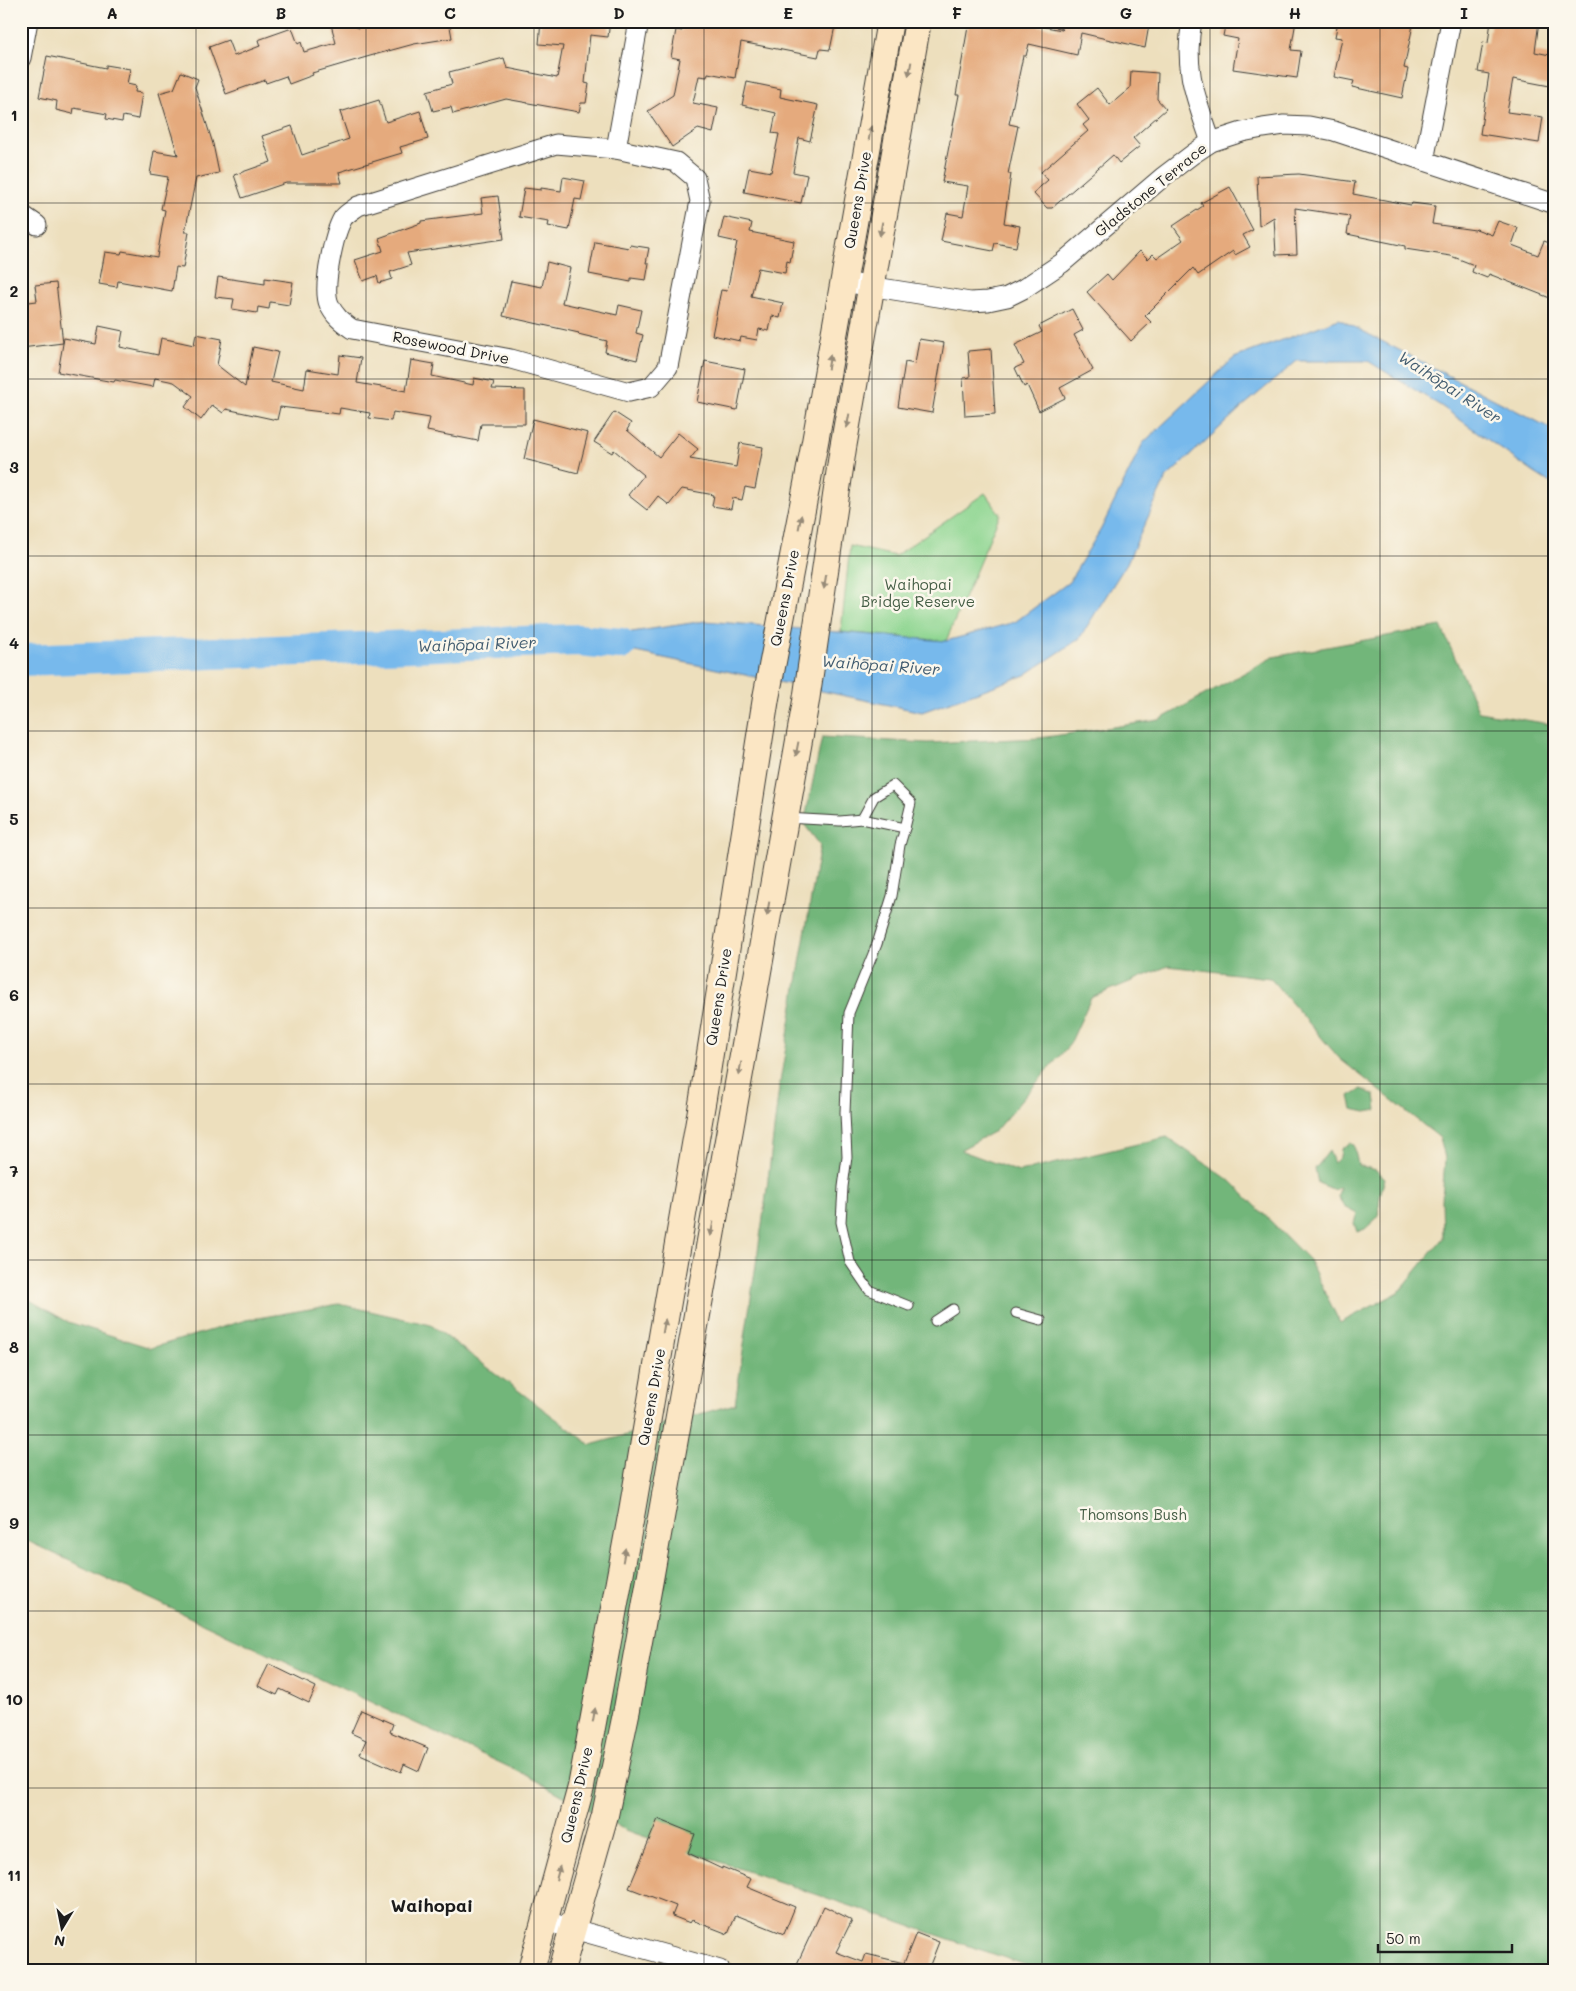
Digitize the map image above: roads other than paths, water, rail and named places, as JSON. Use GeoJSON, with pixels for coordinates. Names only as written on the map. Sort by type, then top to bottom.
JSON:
{"type":"FeatureCollection","features":[{"type":"Feature","properties":{"kind":"main road","name":"Queens Drive"},"geometry":{"type":"LineString","coordinates":[[531,1970],[581,1787],[632,1511],[703,1098],[766,698],[815,442],[890,21]]}},
{"type":"Feature","properties":{"kind":"main road","name":"Queens Drive"},"geometry":{"type":"LineString","coordinates":[[562,1970],[605,1815],[627,1710],[806,701],[844,448],[918,21]]}},
{"type":"Feature","properties":{"kind":"main road"},"geometry":{"type":"LineString","coordinates":[[703,1098],[735,1103]]}},
{"type":"Feature","properties":{"kind":"street"},"geometry":{"type":"LineString","coordinates":[[21,58],[28,21]]}},
{"type":"Feature","properties":{"kind":"street"},"geometry":{"type":"LineString","coordinates":[[616,149],[639,21]]}},
{"type":"Feature","properties":{"kind":"street"},"geometry":{"type":"LineString","coordinates":[[1192,21],[1189,37],[1189,67],[1195,95],[1211,142]]}},
{"type":"Feature","properties":{"kind":"street"},"geometry":{"type":"LineString","coordinates":[[1424,161],[1451,21]]}},
{"type":"Feature","properties":{"kind":"street","name":"Gladstone Terrace"},"geometry":{"type":"LineString","coordinates":[[843,282],[970,302],[988,301],[1007,296],[1042,277],[1164,176],[1211,142],[1242,132],[1284,125],[1309,126],[1358,137],[1555,204]]}},
{"type":"Feature","properties":{"kind":"street","name":"Rosewood Drive"},"geometry":{"type":"LineString","coordinates":[[556,144],[616,149],[676,162],[695,178],[700,201],[668,366],[651,387],[629,392],[511,359],[352,329],[337,319],[328,303],[327,284],[337,230],[344,216],[358,206],[556,144]]}},
{"type":"Feature","properties":{"kind":"street"},"geometry":{"type":"LineString","coordinates":[[21,214],[38,225]]}},
{"type":"Feature","properties":{"kind":"street"},"geometry":{"type":"LineString","coordinates":[[545,1920],[720,1970]]}},
{"type":"Feature","properties":{"kind":"lane"},"geometry":{"type":"LineString","coordinates":[[862,819],[874,797],[893,785],[911,803],[900,845],[892,896],[877,944],[848,1013],[844,1113],[847,1157],[841,1222],[850,1262],[869,1290],[909,1306]]}},
{"type":"Feature","properties":{"kind":"lane"},"geometry":{"type":"LineString","coordinates":[[784,818],[840,821],[862,819],[905,828]]}},
{"type":"Feature","properties":{"kind":"lane"},"geometry":{"type":"LineString","coordinates":[[935,1320],[953,1309]]}},
{"type":"Feature","properties":{"kind":"lane"},"geometry":{"type":"LineString","coordinates":[[1016,1313],[1040,1320]]}},
{"type":"Feature","properties":{"kind":"water"},"geometry":{"type":"Polygon","coordinates":[[[1339,319],[1546,426],[1555,433],[1555,486],[1441,406],[1368,361],[1297,361],[1242,407],[1166,478],[1127,563],[1079,639],[1025,675],[922,712],[578,640],[705,621],[946,641],[1015,622],[1069,582],[1101,529],[1143,443],[1234,358],[1339,319]]]}},
{"type":"Feature","properties":{"kind":"waterway","name":"Waihōpai River"},"geometry":{"type":"LineString","coordinates":[[21,660],[578,640],[621,644]]}},
{"type":"Feature","properties":{"kind":"district","name":"Waihopai"},"geometry":{"type":"Point","coordinates":[432,1906]}},
{"type":"Feature","properties":{"kind":"park label","name":"Waihopai Bridge Reserve"},"geometry":{"type":"Point","coordinates":[918,594]}},
{"type":"Feature","properties":{"kind":"park label","name":"Thomsons Bush"},"geometry":{"type":"Point","coordinates":[1133,1515]}}]}
